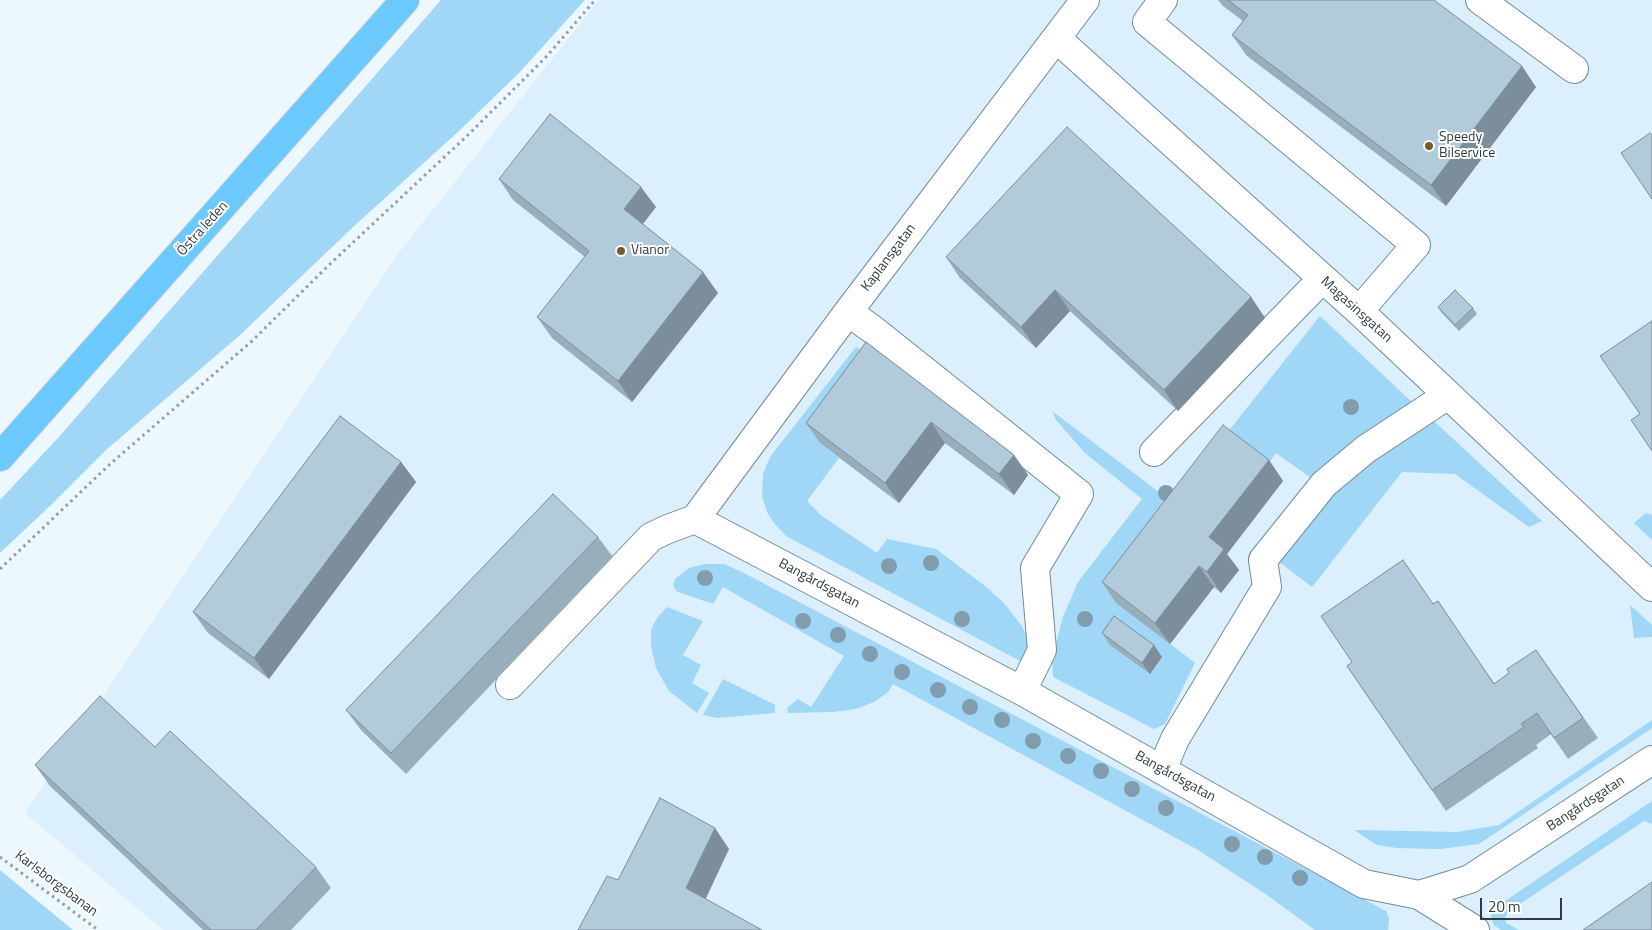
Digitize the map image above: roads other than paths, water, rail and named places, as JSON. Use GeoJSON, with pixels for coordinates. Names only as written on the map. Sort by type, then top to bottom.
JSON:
{"type":"FeatureCollection","features":[{"type":"Feature","properties":{"kind":"highway","name":"Östra leden"},"geometry":{"type":"LineString","coordinates":[[0,457],[405,0]]}},
{"type":"Feature","properties":{"kind":"street","name":"Kaplansgatan"},"geometry":{"type":"LineString","coordinates":[[695,519],[848,312],[1086,0]]}},
{"type":"Feature","properties":{"kind":"street"},"geometry":{"type":"LineString","coordinates":[[1163,0],[1147,22],[1416,245],[1358,311]]}},
{"type":"Feature","properties":{"kind":"street"},"geometry":{"type":"LineString","coordinates":[[1480,0],[1574,69]]}},
{"type":"Feature","properties":{"kind":"street","name":"Magasinsgatan"},"geometry":{"type":"LineString","coordinates":[[1056,38],[1358,311],[1652,587]]}},
{"type":"Feature","properties":{"kind":"street"},"geometry":{"type":"LineString","coordinates":[[1154,452],[1322,279]]}},
{"type":"Feature","properties":{"kind":"street"},"geometry":{"type":"LineString","coordinates":[[848,312],[1079,494],[1036,568],[1042,650],[1022,691]]}},
{"type":"Feature","properties":{"kind":"street"},"geometry":{"type":"LineString","coordinates":[[1162,770],[1176,739],[1267,587],[1263,560],[1324,484],[1366,449],[1448,395]]}},
{"type":"Feature","properties":{"kind":"street"},"geometry":{"type":"LineString","coordinates":[[510,685],[651,537],[695,519]]}},
{"type":"Feature","properties":{"kind":"street","name":"Bangårdsgatan"},"geometry":{"type":"LineString","coordinates":[[695,519],[1022,691],[1364,884],[1419,895],[1470,879],[1652,760]]}},
{"type":"Feature","properties":{"kind":"street"},"geometry":{"type":"LineString","coordinates":[[1419,895],[1475,930]]}},
{"type":"Feature","properties":{"kind":"place","name":"Speedy Bilservice"},"geometry":{"type":"Point","coordinates":[1429,146]}},
{"type":"Feature","properties":{"kind":"place","name":"Vianor"},"geometry":{"type":"Point","coordinates":[621,251]}}]}
